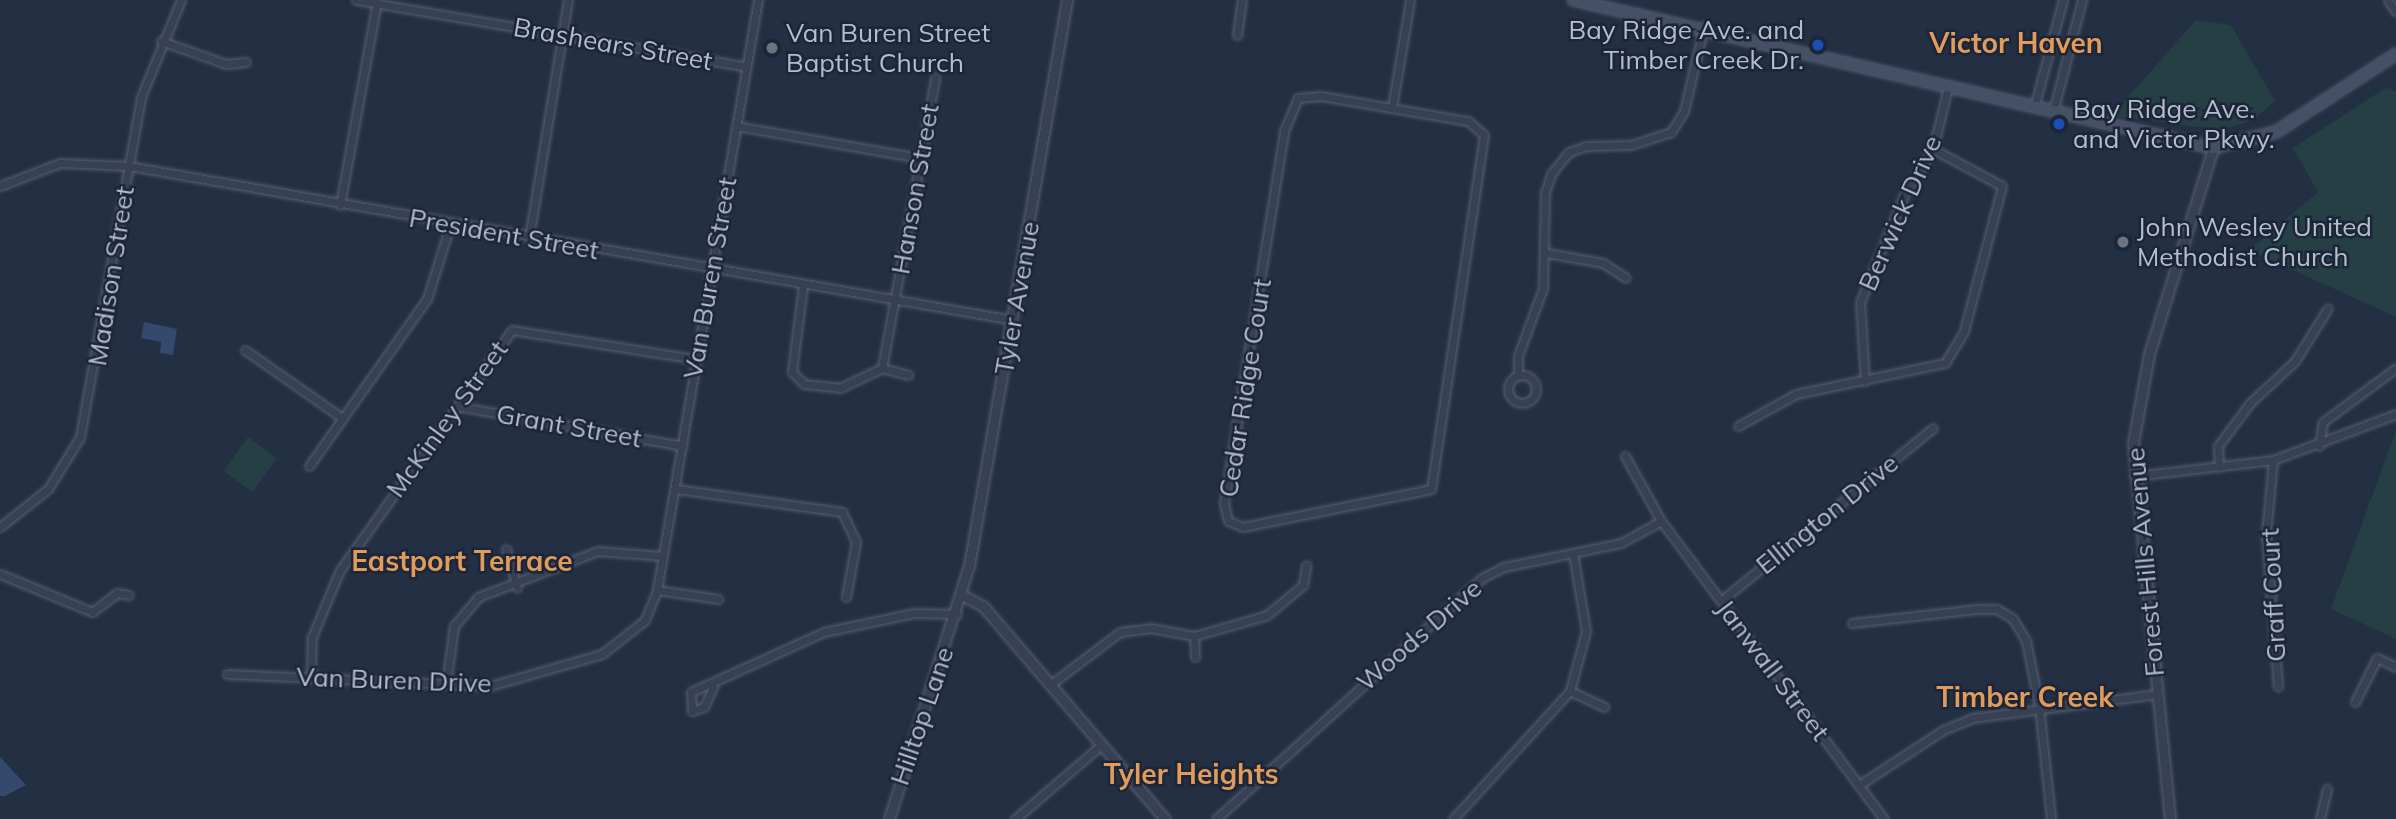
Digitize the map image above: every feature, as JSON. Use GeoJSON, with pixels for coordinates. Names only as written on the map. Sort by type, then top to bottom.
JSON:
{"type":"FeatureCollection","features":[{"type":"Feature","properties":{"kind":"main road"},"geometry":{"type":"LineString","coordinates":[[1573,0],[1704,26],[2035,108],[2213,148],[2276,132],[2396,54]]}},
{"type":"Feature","properties":{"kind":"street","name":"Madison Street"},"geometry":{"type":"LineString","coordinates":[[0,527],[48,488],[80,437],[141,97],[161,41],[181,0]]}},
{"type":"Feature","properties":{"kind":"street","name":"Brashears Street"},"geometry":{"type":"LineString","coordinates":[[356,0],[746,67]]}},
{"type":"Feature","properties":{"kind":"street"},"geometry":{"type":"LineString","coordinates":[[528,238],[568,0]]}},
{"type":"Feature","properties":{"kind":"street","name":"Van Buren Street"},"geometry":{"type":"LineString","coordinates":[[662,556],[676,489],[758,0]]}},
{"type":"Feature","properties":{"kind":"street","name":"Tyler Avenue"},"geometry":{"type":"LineString","coordinates":[[957,614],[1013,320],[1067,0]]}},
{"type":"Feature","properties":{"kind":"street"},"geometry":{"type":"LineString","coordinates":[[1237,35],[1242,0]]}},
{"type":"Feature","properties":{"kind":"street"},"geometry":{"type":"LineString","coordinates":[[1392,108],[1410,0]]}},
{"type":"Feature","properties":{"kind":"street"},"geometry":{"type":"LineString","coordinates":[[2035,108],[2063,0]]}},
{"type":"Feature","properties":{"kind":"street"},"geometry":{"type":"LineString","coordinates":[[2053,112],[2081,0]]}},
{"type":"Feature","properties":{"kind":"street"},"geometry":{"type":"LineString","coordinates":[[2389,0],[2396,12]]}},
{"type":"Feature","properties":{"kind":"street"},"geometry":{"type":"LineString","coordinates":[[340,205],[377,2]]}},
{"type":"Feature","properties":{"kind":"street"},"geometry":{"type":"LineString","coordinates":[[1518,375],[1548,253],[1545,193],[1551,174],[1569,152],[1586,146],[1631,145],[1671,132],[1684,111],[1704,26]]}},
{"type":"Feature","properties":{"kind":"street"},"geometry":{"type":"LineString","coordinates":[[161,41],[226,64],[246,62]]}},
{"type":"Feature","properties":{"kind":"street","name":"Hanson Street"},"geometry":{"type":"LineString","coordinates":[[882,368],[935,78]]}},
{"type":"Feature","properties":{"kind":"street","name":"Berwick Drive"},"geometry":{"type":"LineString","coordinates":[[1864,381],[1860,302],[1905,193],[1933,149],[1948,87]]}},
{"type":"Feature","properties":{"kind":"street","name":"Cedar Ridge Court"},"geometry":{"type":"LineString","coordinates":[[1321,96],[1392,108],[1468,121],[1484,135],[1431,489],[1243,527],[1228,521],[1224,503],[1290,108],[1298,98],[1321,96]]}},
{"type":"Feature","properties":{"kind":"street"},"geometry":{"type":"LineString","coordinates":[[736,126],[920,158]]}},
{"type":"Feature","properties":{"kind":"street","name":"Forest Hills Avenue"},"geometry":{"type":"LineString","coordinates":[[2170,819],[2134,476],[2135,417],[2147,365],[2213,148]]}},
{"type":"Feature","properties":{"kind":"street"},"geometry":{"type":"LineString","coordinates":[[1738,426],[1796,394],[1945,363],[1964,331],[1992,236],[2002,186],[1933,149]]}},
{"type":"Feature","properties":{"kind":"street","name":"President Street"},"geometry":{"type":"LineString","coordinates":[[0,186],[60,163],[129,166],[450,225],[1013,320]]}},
{"type":"Feature","properties":{"kind":"street"},"geometry":{"type":"LineString","coordinates":[[309,466],[427,299],[450,225]]}},
{"type":"Feature","properties":{"kind":"street"},"geometry":{"type":"LineString","coordinates":[[1548,253],[1603,263],[1626,278]]}},
{"type":"Feature","properties":{"kind":"street"},"geometry":{"type":"LineString","coordinates":[[803,285],[792,372],[804,384],[840,388],[882,368],[908,375]]}},
{"type":"Feature","properties":{"kind":"street"},"geometry":{"type":"LineString","coordinates":[[2219,467],[2218,446],[2250,402],[2295,361],[2328,308]]}},
{"type":"Feature","properties":{"kind":"street","name":"McKinley Street"},"geometry":{"type":"LineString","coordinates":[[311,676],[313,637],[324,597],[512,330],[696,359]]}},
{"type":"Feature","properties":{"kind":"street"},"geometry":{"type":"LineString","coordinates":[[245,350],[342,418]]}},
{"type":"Feature","properties":{"kind":"street"},"geometry":{"type":"LineString","coordinates":[[2319,446],[2323,422],[2396,368]]}},
{"type":"Feature","properties":{"kind":"street","name":"Grant Street"},"geometry":{"type":"LineString","coordinates":[[456,406],[682,446]]}},
{"type":"Feature","properties":{"kind":"street"},"geometry":{"type":"LineString","coordinates":[[2134,476],[2273,460],[2319,446],[2396,414]]}},
{"type":"Feature","properties":{"kind":"street","name":"Ellington Drive"},"geometry":{"type":"LineString","coordinates":[[1722,600],[1933,428]]}},
{"type":"Feature","properties":{"kind":"street","name":"Janwall Street"},"geometry":{"type":"LineString","coordinates":[[1625,456],[1661,521],[1884,819]]}},
{"type":"Feature","properties":{"kind":"street","name":"Graff Court"},"geometry":{"type":"LineString","coordinates":[[2273,460],[2266,534],[2278,687]]}},
{"type":"Feature","properties":{"kind":"street"},"geometry":{"type":"LineString","coordinates":[[676,489],[842,512],[856,542],[846,597]]}},
{"type":"Feature","properties":{"kind":"street","name":"Woods Drive"},"geometry":{"type":"LineString","coordinates":[[1216,819],[1482,578],[1504,566],[1621,544],[1661,521]]}},
{"type":"Feature","properties":{"kind":"street"},"geometry":{"type":"LineString","coordinates":[[506,549],[517,587]]}},
{"type":"Feature","properties":{"kind":"street"},"geometry":{"type":"LineString","coordinates":[[446,684],[463,608],[478,597],[517,587],[598,551],[662,556]]}},
{"type":"Feature","properties":{"kind":"street"},"geometry":{"type":"LineString","coordinates":[[1453,819],[1570,691],[1586,632],[1573,553]]}},
{"type":"Feature","properties":{"kind":"street","name":"Van Buren Drive"},"geometry":{"type":"LineString","coordinates":[[228,674],[490,686],[602,654],[645,620],[657,590],[662,556]]}},
{"type":"Feature","properties":{"kind":"street"},"geometry":{"type":"LineString","coordinates":[[1051,684],[1120,632],[1151,628],[1194,636],[1268,615],[1303,585],[1306,565]]}},
{"type":"Feature","properties":{"kind":"street"},"geometry":{"type":"LineString","coordinates":[[0,574],[92,612],[117,593],[129,595]]}},
{"type":"Feature","properties":{"kind":"street"},"geometry":{"type":"LineString","coordinates":[[657,590],[718,599]]}},
{"type":"Feature","properties":{"kind":"street"},"geometry":{"type":"LineString","coordinates":[[962,594],[983,606],[1165,819]]}},
{"type":"Feature","properties":{"kind":"street"},"geometry":{"type":"LineString","coordinates":[[1852,623],[1977,609],[2006,612],[2026,641],[2039,706],[2051,819]]}},
{"type":"Feature","properties":{"kind":"street"},"geometry":{"type":"LineString","coordinates":[[713,687],[824,632],[914,613],[957,614]]}},
{"type":"Feature","properties":{"kind":"street","name":"Hilltop Lane"},"geometry":{"type":"LineString","coordinates":[[890,819],[957,614]]}},
{"type":"Feature","properties":{"kind":"street"},"geometry":{"type":"LineString","coordinates":[[1194,636],[1195,657]]}},
{"type":"Feature","properties":{"kind":"street"},"geometry":{"type":"LineString","coordinates":[[2355,702],[2377,658],[2396,667]]}},
{"type":"Feature","properties":{"kind":"street"},"geometry":{"type":"LineString","coordinates":[[1570,691],[1604,707]]}},
{"type":"Feature","properties":{"kind":"street"},"geometry":{"type":"LineString","coordinates":[[1859,785],[1943,730],[2039,706],[2157,694]]}},
{"type":"Feature","properties":{"kind":"street"},"geometry":{"type":"LineString","coordinates":[[1015,819],[1101,745]]}},
{"type":"Feature","properties":{"kind":"street"},"geometry":{"type":"LineString","coordinates":[[2320,819],[2327,789]]}},
{"type":"Feature","properties":{"kind":"green space"},"geometry":{"type":"Polygon","coordinates":[[[2196,20],[2231,25],[2275,101],[2253,120],[2221,130],[2111,116],[2196,20]]]}},
{"type":"Feature","properties":{"kind":"green space"},"geometry":{"type":"Polygon","coordinates":[[[2387,87],[2396,92],[2396,317],[2249,250],[2318,192],[2293,148],[2387,87]]]}},
{"type":"Feature","properties":{"kind":"green space"},"geometry":{"type":"Polygon","coordinates":[[[2396,430],[2396,639],[2331,609],[2396,430]]]}},
{"type":"Feature","properties":{"kind":"green space"},"geometry":{"type":"Polygon","coordinates":[[[248,437],[277,458],[252,492],[223,471],[248,437]]]}},
{"type":"Feature","properties":{"kind":"water"},"geometry":{"type":"Polygon","coordinates":[[[144,322],[177,329],[173,355],[160,353],[161,342],[141,338],[144,322]]]}},
{"type":"Feature","properties":{"kind":"water"},"geometry":{"type":"Polygon","coordinates":[[[0,757],[26,785],[5,796],[0,796],[0,757]]]}},
{"type":"Feature","properties":{"kind":"place","name":"Bay Ridge Ave. and Timber Creek Dr."},"geometry":{"type":"Point","coordinates":[1818,45]}},
{"type":"Feature","properties":{"kind":"place","name":"Van Buren Street Baptist Church"},"geometry":{"type":"Point","coordinates":[772,48]}},
{"type":"Feature","properties":{"kind":"place","name":"Bay Ridge Ave. and Victor Pkwy."},"geometry":{"type":"Point","coordinates":[2059,124]}},
{"type":"Feature","properties":{"kind":"place","name":"John Wesley United Methodist Church"},"geometry":{"type":"Point","coordinates":[2123,242]}},
{"type":"Feature","properties":{"kind":"district","name":"Victor Haven"},"geometry":{"type":"Point","coordinates":[2016,43]}},
{"type":"Feature","properties":{"kind":"district","name":"Eastport Terrace"},"geometry":{"type":"Point","coordinates":[462,561]}},
{"type":"Feature","properties":{"kind":"district","name":"Timber Creek"},"geometry":{"type":"Point","coordinates":[2025,697]}},
{"type":"Feature","properties":{"kind":"district","name":"Tyler Heights"},"geometry":{"type":"Point","coordinates":[1191,774]}}]}
